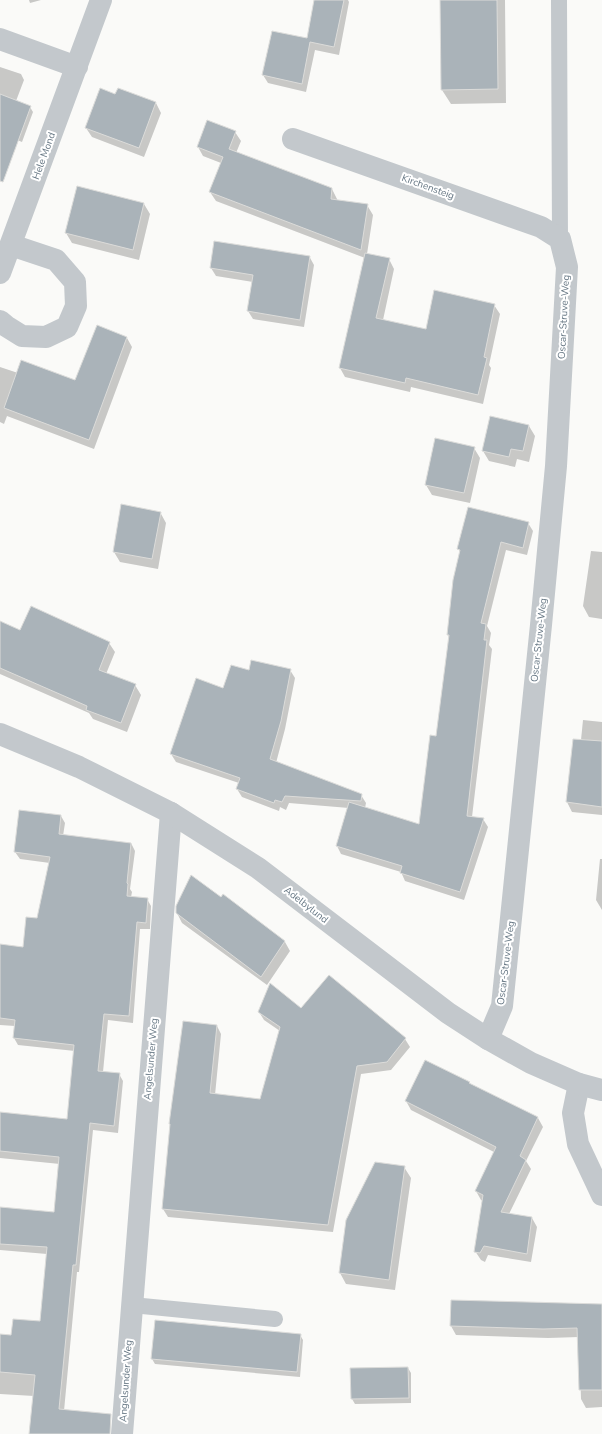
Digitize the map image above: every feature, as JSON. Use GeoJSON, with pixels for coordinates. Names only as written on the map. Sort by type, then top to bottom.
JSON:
{"type":"FeatureCollection","features":[{"type":"Feature","properties":{"kind":"street","name":"Hele Mond"},"geometry":{"type":"LineString","coordinates":[[0,273],[101,0]]}},
{"type":"Feature","properties":{"kind":"street"},"geometry":{"type":"LineString","coordinates":[[0,39],[77,67]]}},
{"type":"Feature","properties":{"kind":"street","name":"Kirchensteig"},"geometry":{"type":"LineString","coordinates":[[293,139],[541,227],[560,239]]}},
{"type":"Feature","properties":{"kind":"street","name":"Oscar-Struve-Weg"},"geometry":{"type":"LineString","coordinates":[[488,1040],[502,1006],[555,473],[567,267],[560,239]]}},
{"type":"Feature","properties":{"kind":"street"},"geometry":{"type":"LineString","coordinates":[[0,321],[22,336],[46,337],[67,327],[76,306],[75,282],[56,260],[11,245]]}},
{"type":"Feature","properties":{"kind":"street","name":"Adelbylund"},"geometry":{"type":"LineString","coordinates":[[0,734],[79,767],[171,813],[258,868],[448,1013],[488,1040],[531,1063],[578,1084],[602,1090]]}},
{"type":"Feature","properties":{"kind":"street","name":"Angelsunder Weg"},"geometry":{"type":"LineString","coordinates":[[122,1434],[171,813]]}},
{"type":"Feature","properties":{"kind":"street"},"geometry":{"type":"LineString","coordinates":[[578,1084],[573,1113],[578,1144],[602,1195]]}},
{"type":"Feature","properties":{"kind":"lane"},"geometry":{"type":"LineString","coordinates":[[559,0],[560,239]]}},
{"type":"Feature","properties":{"kind":"lane"},"geometry":{"type":"LineString","coordinates":[[132,1305],[275,1319]]}},
{"type":"Feature","properties":{"kind":"building"},"geometry":{"type":"Polygon","coordinates":[[[314,0],[344,0],[334,47],[310,42],[302,84],[262,75],[272,31],[307,38],[314,0]]]}},
{"type":"Feature","properties":{"kind":"building"},"geometry":{"type":"Polygon","coordinates":[[[440,0],[497,0],[498,89],[441,90],[440,0]]]}},
{"type":"Feature","properties":{"kind":"building"},"geometry":{"type":"Polygon","coordinates":[[[100,88],[115,94],[118,88],[156,102],[139,148],[85,128],[100,88]]]}},
{"type":"Feature","properties":{"kind":"building"},"geometry":{"type":"Polygon","coordinates":[[[0,94],[31,106],[3,182],[0,181],[0,94]]]}},
{"type":"Feature","properties":{"kind":"building"},"geometry":{"type":"Polygon","coordinates":[[[207,120],[236,131],[229,149],[332,188],[331,199],[368,204],[361,250],[209,192],[223,157],[197,147],[207,120]]]}},
{"type":"Feature","properties":{"kind":"building"},"geometry":{"type":"Polygon","coordinates":[[[77,186],[144,203],[133,250],[65,233],[77,186]]]}},
{"type":"Feature","properties":{"kind":"building"},"geometry":{"type":"Polygon","coordinates":[[[214,241],[310,256],[300,320],[247,311],[253,275],[210,268],[214,241]]]}},
{"type":"Feature","properties":{"kind":"building"},"geometry":{"type":"Polygon","coordinates":[[[365,253],[390,258],[376,318],[426,329],[434,290],[495,304],[484,357],[487,358],[478,395],[406,378],[405,383],[339,368],[365,253]]]}},
{"type":"Feature","properties":{"kind":"building"},"geometry":{"type":"Polygon","coordinates":[[[97,325],[127,337],[89,440],[4,408],[21,360],[75,380],[97,325]]]}},
{"type":"Feature","properties":{"kind":"building"},"geometry":{"type":"Polygon","coordinates":[[[490,416],[529,425],[523,451],[511,449],[509,457],[482,451],[490,416]]]}},
{"type":"Feature","properties":{"kind":"building"},"geometry":{"type":"Polygon","coordinates":[[[435,438],[475,447],[464,493],[425,485],[435,438]]]}},
{"type":"Feature","properties":{"kind":"building"},"geometry":{"type":"Polygon","coordinates":[[[121,504],[161,512],[152,559],[113,552],[121,504]]]}},
{"type":"Feature","properties":{"kind":"building"},"geometry":{"type":"Polygon","coordinates":[[[468,507],[529,522],[523,548],[501,542],[481,623],[486,624],[484,640],[487,640],[467,816],[484,818],[460,892],[400,873],[402,866],[336,846],[349,802],[419,824],[430,735],[436,736],[449,635],[447,635],[453,580],[460,550],[457,549],[468,507]]]}},
{"type":"Feature","properties":{"kind":"building"},"geometry":{"type":"Polygon","coordinates":[[[31,606],[110,642],[99,670],[136,684],[121,723],[86,710],[87,706],[0,668],[0,621],[20,630],[31,606]]]}},
{"type":"Feature","properties":{"kind":"building"},"geometry":{"type":"Polygon","coordinates":[[[251,660],[291,669],[281,721],[270,759],[362,794],[361,801],[285,796],[282,802],[275,800],[274,803],[236,789],[240,778],[170,754],[196,678],[223,688],[231,665],[249,670],[251,660]]]}},
{"type":"Feature","properties":{"kind":"building"},"geometry":{"type":"Polygon","coordinates":[[[573,739],[602,741],[602,807],[566,802],[573,739]]]}},
{"type":"Feature","properties":{"kind":"building"},"geometry":{"type":"Polygon","coordinates":[[[19,810],[61,815],[59,834],[131,843],[127,896],[148,898],[146,923],[137,922],[129,1016],[104,1014],[98,1071],[120,1073],[114,1126],[90,1123],[76,1265],[73,1265],[59,1409],[111,1414],[110,1434],[29,1434],[35,1375],[0,1372],[0,1334],[11,1335],[13,1319],[40,1321],[47,1247],[0,1244],[0,1207],[54,1212],[59,1157],[0,1151],[0,1112],[67,1119],[74,1045],[13,1038],[15,1020],[0,1018],[0,944],[23,947],[26,917],[37,918],[50,857],[14,852],[19,810]]]}},
{"type":"Feature","properties":{"kind":"building"},"geometry":{"type":"Polygon","coordinates":[[[191,875],[221,897],[223,894],[285,941],[261,977],[176,913],[176,906],[191,875]]]}},
{"type":"Feature","properties":{"kind":"building"},"geometry":{"type":"Polygon","coordinates":[[[329,975],[406,1038],[387,1062],[357,1066],[328,1225],[162,1209],[169,1124],[183,1021],[217,1025],[210,1093],[260,1099],[280,1027],[258,1012],[270,983],[301,1008],[329,975]]]}},
{"type":"Feature","properties":{"kind":"building"},"geometry":{"type":"Polygon","coordinates":[[[425,1060],[538,1117],[520,1156],[526,1160],[501,1212],[532,1217],[527,1254],[484,1246],[480,1253],[474,1252],[483,1195],[475,1191],[496,1147],[405,1101],[425,1060]]]}},
{"type":"Feature","properties":{"kind":"building"},"geometry":{"type":"Polygon","coordinates":[[[375,1162],[405,1166],[389,1280],[339,1273],[346,1220],[375,1162]]]}},
{"type":"Feature","properties":{"kind":"building"},"geometry":{"type":"Polygon","coordinates":[[[451,1300],[602,1304],[602,1390],[579,1390],[577,1328],[543,1329],[450,1326],[451,1300]]]}},
{"type":"Feature","properties":{"kind":"building"},"geometry":{"type":"Polygon","coordinates":[[[155,1320],[301,1334],[297,1372],[151,1359],[155,1320]]]}},
{"type":"Feature","properties":{"kind":"building"},"geometry":{"type":"Polygon","coordinates":[[[408,1367],[409,1398],[351,1399],[350,1368],[408,1367]]]}}]}
